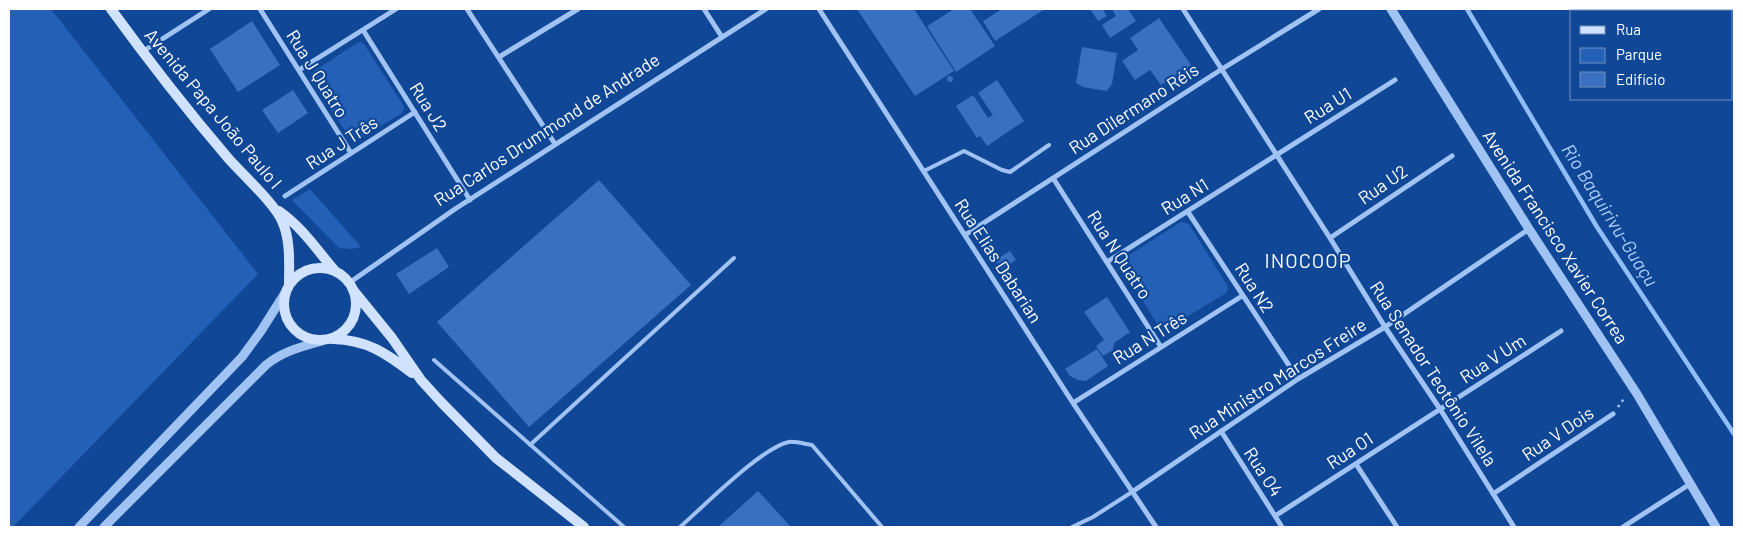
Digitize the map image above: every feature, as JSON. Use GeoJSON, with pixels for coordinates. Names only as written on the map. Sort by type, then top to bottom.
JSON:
{"type":"FeatureCollection","features":[{"type":"Feature","properties":{"kind":"main road","name":"Avenida Papa João Paulo I"},"geometry":{"type":"LineString","coordinates":[[111,9],[142,52],[229,159],[272,206],[282,221],[288,243],[287,289]]}},
{"type":"Feature","properties":{"kind":"main road","name":"Avenida Papa João Paulo I"},"geometry":{"type":"LineString","coordinates":[[272,206],[307,237],[335,271]]}},
{"type":"Feature","properties":{"kind":"main road"},"geometry":{"type":"LineString","coordinates":[[421,380],[390,356],[375,348],[358,342],[305,337],[291,326],[284,310],[287,289],[302,273],[309,270],[318,268],[335,271],[351,286],[392,338],[421,380],[440,402],[496,458],[584,527]]}},
{"type":"Feature","properties":{"kind":"main road"},"geometry":{"type":"LineString","coordinates":[[326,340],[338,336],[346,330],[355,316],[356,298],[351,286]]}},
{"type":"Feature","properties":{"kind":"street"},"geometry":{"type":"LineString","coordinates":[[142,52],[209,9]]}},
{"type":"Feature","properties":{"kind":"street","name":"Rua J Quatro"},"geometry":{"type":"LineString","coordinates":[[260,9],[351,153]]}},
{"type":"Feature","properties":{"kind":"street"},"geometry":{"type":"LineString","coordinates":[[299,70],[396,9]]}},
{"type":"Feature","properties":{"kind":"street"},"geometry":{"type":"LineString","coordinates":[[467,9],[555,144]]}},
{"type":"Feature","properties":{"kind":"street"},"geometry":{"type":"LineString","coordinates":[[499,58],[578,9]]}},
{"type":"Feature","properties":{"kind":"street"},"geometry":{"type":"LineString","coordinates":[[704,9],[722,37]]}},
{"type":"Feature","properties":{"kind":"street","name":"Rua Carlos Drummond de Andrade"},"geometry":{"type":"LineString","coordinates":[[351,286],[470,200],[766,9]]}},
{"type":"Feature","properties":{"kind":"street","name":"Rua Elias Dabarian"},"geometry":{"type":"LineString","coordinates":[[819,9],[1073,403],[1156,527]]}},
{"type":"Feature","properties":{"kind":"street","name":"Rua Senador Teotônio Vilela"},"geometry":{"type":"LineString","coordinates":[[1183,9],[1514,527]]}},
{"type":"Feature","properties":{"kind":"street","name":"Rua Dilermano Réis"},"geometry":{"type":"LineString","coordinates":[[965,235],[1222,69],[1319,9]]}},
{"type":"Feature","properties":{"kind":"street","name":"Avenida Francisco Xavier Correa"},"geometry":{"type":"LineString","coordinates":[[1391,9],[1528,229],[1632,388],[1716,527]]}},
{"type":"Feature","properties":{"kind":"street","name":"Rua J2"},"geometry":{"type":"LineString","coordinates":[[363,30],[470,200]]}},
{"type":"Feature","properties":{"kind":"street","name":"Rua U1"},"geometry":{"type":"LineString","coordinates":[[1277,155],[1395,80]]}},
{"type":"Feature","properties":{"kind":"street","name":"Rua J Três"},"geometry":{"type":"LineString","coordinates":[[285,196],[415,112]]}},
{"type":"Feature","properties":{"kind":"street","name":"Rua N1"},"geometry":{"type":"LineString","coordinates":[[1107,262],[1277,155]]}},
{"type":"Feature","properties":{"kind":"street","name":"Rua U2"},"geometry":{"type":"LineString","coordinates":[[1330,238],[1452,156]]}},
{"type":"Feature","properties":{"kind":"street","name":"Rua N Quatro"},"geometry":{"type":"LineString","coordinates":[[1053,178],[1161,347]]}},
{"type":"Feature","properties":{"kind":"street","name":"Rua N2"},"geometry":{"type":"LineString","coordinates":[[1188,212],[1298,380]]}},
{"type":"Feature","properties":{"kind":"street","name":"Rua Ministro Marcos Freire"},"geometry":{"type":"LineString","coordinates":[[1132,492],[1298,380],[1385,327],[1528,229]]}},
{"type":"Feature","properties":{"kind":"street"},"geometry":{"type":"LineString","coordinates":[[79,527],[242,357],[287,289]]}},
{"type":"Feature","properties":{"kind":"street","name":"Rua N Três"},"geometry":{"type":"LineString","coordinates":[[1073,403],[1242,296]]}},
{"type":"Feature","properties":{"kind":"street","name":"Rua V Um"},"geometry":{"type":"LineString","coordinates":[[1440,409],[1561,331]]}},
{"type":"Feature","properties":{"kind":"street"},"geometry":{"type":"LineString","coordinates":[[104,527],[277,356],[326,340]]}},
{"type":"Feature","properties":{"kind":"street","name":"Rua O1"},"geometry":{"type":"LineString","coordinates":[[1275,516],[1440,409]]}},
{"type":"Feature","properties":{"kind":"street","name":"Rua V Dois"},"geometry":{"type":"LineString","coordinates":[[1493,494],[1612,414]]}},
{"type":"Feature","properties":{"kind":"street","name":"Rua O4"},"geometry":{"type":"LineString","coordinates":[[1220,431],[1282,527]]}},
{"type":"Feature","properties":{"kind":"street"},"geometry":{"type":"LineString","coordinates":[[1356,464],[1397,527]]}},
{"type":"Feature","properties":{"kind":"street"},"geometry":{"type":"LineString","coordinates":[[1623,527],[1690,484]]}},
{"type":"Feature","properties":{"kind":"lane"},"geometry":{"type":"LineString","coordinates":[[924,171],[964,151],[1002,170],[1010,172],[1050,145]]}},
{"type":"Feature","properties":{"kind":"lane"},"geometry":{"type":"LineString","coordinates":[[530,445],[734,258]]}},
{"type":"Feature","properties":{"kind":"lane"},"geometry":{"type":"LineString","coordinates":[[434,360],[624,527]]}},
{"type":"Feature","properties":{"kind":"lane"},"geometry":{"type":"LineString","coordinates":[[680,527],[758,458],[775,447],[790,442],[812,445],[882,527]]}},
{"type":"Feature","properties":{"kind":"lane","name":"Rua Ministro Marcos Freire"},"geometry":{"type":"LineString","coordinates":[[1072,527],[1093,517],[1132,492]]}},
{"type":"Feature","properties":{"kind":"path"},"geometry":{"type":"LineString","coordinates":[[1612,414],[1632,388]]}},
{"type":"Feature","properties":{"kind":"green space"},"geometry":{"type":"Polygon","coordinates":[[[9,9],[51,9],[258,274],[13,527],[9,527],[9,9]]]}},
{"type":"Feature","properties":{"kind":"green space"},"geometry":{"type":"Polygon","coordinates":[[[361,42],[404,109],[402,113],[357,140],[352,140],[311,78],[311,73],[361,42]]]}},
{"type":"Feature","properties":{"kind":"green space"},"geometry":{"type":"Polygon","coordinates":[[[310,189],[361,247],[352,249],[339,248],[292,200],[310,189]]]}},
{"type":"Feature","properties":{"kind":"green space"},"geometry":{"type":"Polygon","coordinates":[[[1181,222],[1189,224],[1228,289],[1226,293],[1163,330],[1159,327],[1121,266],[1124,258],[1181,222]]]}},
{"type":"Feature","properties":{"kind":"building"},"geometry":{"type":"Polygon","coordinates":[[[857,9],[914,9],[954,71],[915,96],[857,9]]]}},
{"type":"Feature","properties":{"kind":"building"},"geometry":{"type":"Polygon","coordinates":[[[954,9],[970,9],[995,46],[956,72],[927,26],[954,9]]]}},
{"type":"Feature","properties":{"kind":"building"},"geometry":{"type":"Polygon","coordinates":[[[1002,9],[1045,9],[995,41],[983,21],[1002,9]]]}},
{"type":"Feature","properties":{"kind":"building"},"geometry":{"type":"Polygon","coordinates":[[[1090,9],[1105,9],[1103,10],[1107,16],[1098,21],[1090,9]]]}},
{"type":"Feature","properties":{"kind":"building"},"geometry":{"type":"Polygon","coordinates":[[[1112,9],[1128,9],[1136,21],[1110,38],[1102,25],[1116,16],[1112,9]]]}},
{"type":"Feature","properties":{"kind":"building"},"geometry":{"type":"Polygon","coordinates":[[[1159,18],[1191,65],[1161,85],[1150,70],[1135,80],[1122,61],[1138,50],[1130,38],[1159,18]]]}},
{"type":"Feature","properties":{"kind":"building"},"geometry":{"type":"Polygon","coordinates":[[[252,21],[280,65],[238,92],[210,49],[252,21]]]}},
{"type":"Feature","properties":{"kind":"building"},"geometry":{"type":"Polygon","coordinates":[[[1082,47],[1117,53],[1112,84],[1107,91],[1083,87],[1076,83],[1082,47]]]}},
{"type":"Feature","properties":{"kind":"building"},"geometry":{"type":"Polygon","coordinates":[[[950,76],[953,79],[950,82],[947,79],[950,76]]]}},
{"type":"Feature","properties":{"kind":"building"},"geometry":{"type":"Polygon","coordinates":[[[997,80],[1024,121],[987,146],[980,136],[977,138],[956,106],[973,95],[988,118],[993,115],[978,93],[997,80]]]}},
{"type":"Feature","properties":{"kind":"building"},"geometry":{"type":"Polygon","coordinates":[[[293,90],[308,113],[278,133],[262,110],[293,90]]]}},
{"type":"Feature","properties":{"kind":"building"},"geometry":{"type":"Polygon","coordinates":[[[599,180],[691,285],[529,427],[437,322],[599,180]]]}},
{"type":"Feature","properties":{"kind":"building"},"geometry":{"type":"Polygon","coordinates":[[[437,248],[449,267],[409,294],[396,274],[437,248]]]}},
{"type":"Feature","properties":{"kind":"building"},"geometry":{"type":"Polygon","coordinates":[[[1010,251],[1016,260],[1001,269],[995,260],[1010,251]]]}},
{"type":"Feature","properties":{"kind":"building"},"geometry":{"type":"Polygon","coordinates":[[[1107,297],[1130,332],[1114,343],[1113,350],[1103,356],[1096,346],[1104,340],[1084,312],[1107,297]]]}},
{"type":"Feature","properties":{"kind":"building"},"geometry":{"type":"Polygon","coordinates":[[[1097,349],[1108,366],[1086,381],[1070,376],[1065,369],[1097,349]]]}},
{"type":"Feature","properties":{"kind":"building"},"geometry":{"type":"Polygon","coordinates":[[[758,491],[791,527],[718,527],[758,491]]]}},
{"type":"Feature","properties":{"kind":"waterway","name":"Rio Baquirivu-Guaçu"},"geometry":{"type":"LineString","coordinates":[[1467,9],[1597,227],[1734,434]]}},
{"type":"Feature","properties":{"kind":"district","name":"INOCOOP"},"geometry":{"type":"Point","coordinates":[1308,261]}}]}
